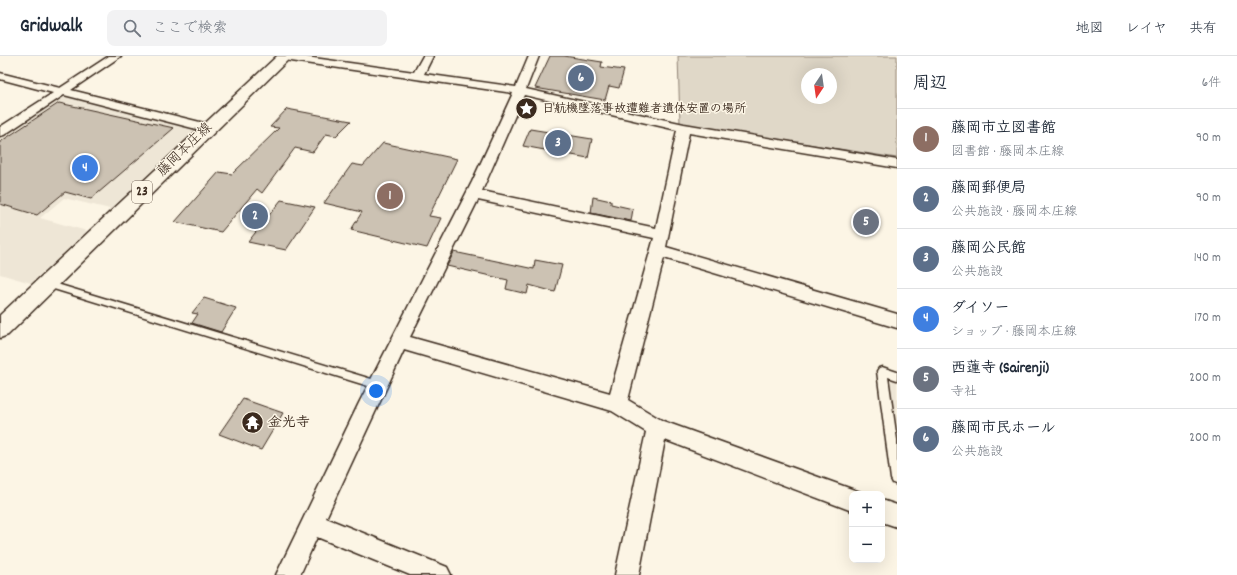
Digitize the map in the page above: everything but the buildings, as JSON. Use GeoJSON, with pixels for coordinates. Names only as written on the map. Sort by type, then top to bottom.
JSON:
{"type":"FeatureCollection","features":[{"type":"Feature","properties":{"kind":"main road","name":"藤岡本庄線"},"geometry":{"type":"LineString","coordinates":[[0,329],[208,128],[285,56]]}},
{"type":"Feature","properties":{"kind":"street"},"geometry":{"type":"LineString","coordinates":[[0,132],[116,56]]}},
{"type":"Feature","properties":{"kind":"street"},"geometry":{"type":"LineString","coordinates":[[285,56],[521,91],[684,128],[897,164]]}},
{"type":"Feature","properties":{"kind":"street"},"geometry":{"type":"LineString","coordinates":[[417,76],[428,56]]}},
{"type":"Feature","properties":{"kind":"street"},"geometry":{"type":"LineString","coordinates":[[288,575],[378,385],[473,194],[521,91],[534,56]]}},
{"type":"Feature","properties":{"kind":"street"},"geometry":{"type":"LineString","coordinates":[[0,76],[208,128]]}},
{"type":"Feature","properties":{"kind":"street"},"geometry":{"type":"LineString","coordinates":[[617,404],[660,243],[684,128]]}},
{"type":"Feature","properties":{"kind":"street"},"geometry":{"type":"LineString","coordinates":[[473,194],[660,243],[897,321]]}},
{"type":"Feature","properties":{"kind":"street"},"geometry":{"type":"LineString","coordinates":[[400,342],[617,404],[657,428],[849,499]]}},
{"type":"Feature","properties":{"kind":"street"},"geometry":{"type":"LineString","coordinates":[[627,575],[657,428]]}},
{"type":"Feature","properties":{"kind":"street"},"geometry":{"type":"LineString","coordinates":[[885,512],[897,516]]}},
{"type":"Feature","properties":{"kind":"street"},"geometry":{"type":"LineString","coordinates":[[312,524],[440,575]]}},
{"type":"Feature","properties":{"kind":"lane"},"geometry":{"type":"LineString","coordinates":[[47,284],[378,385]]}},
{"type":"Feature","properties":{"kind":"lane"},"geometry":{"type":"LineString","coordinates":[[897,376],[882,372],[897,479]]}},
{"type":"Feature","properties":{"kind":"shaded area"},"geometry":{"type":"Polygon","coordinates":[[[678,56],[897,56],[897,158],[680,124],[678,56]]]}},
{"type":"Feature","properties":{"kind":"shaded area"},"geometry":{"type":"Polygon","coordinates":[[[61,95],[196,130],[110,209],[64,198],[40,218],[87,231],[31,283],[0,274],[0,135],[61,95]]]}},
{"type":"Feature","properties":{"kind":"shaded area"},"geometry":{"type":"Polygon","coordinates":[[[885,375],[897,378],[897,458],[885,375]]]}},
{"type":"Feature","properties":{"kind":"place","name":"藤岡市民ホール"},"geometry":{"type":"Point","coordinates":[581,78]}},
{"type":"Feature","properties":{"kind":"place","name":"日航機墜落事故遭難者遺体安置の場所"},"geometry":{"type":"Point","coordinates":[527,109]}},
{"type":"Feature","properties":{"kind":"place","name":"藤岡公民館"},"geometry":{"type":"Point","coordinates":[558,143]}},
{"type":"Feature","properties":{"kind":"place","name":"ダイソー"},"geometry":{"type":"Point","coordinates":[85,168]}},
{"type":"Feature","properties":{"kind":"place","name":"藤岡市立図書館"},"geometry":{"type":"Point","coordinates":[390,196]}},
{"type":"Feature","properties":{"kind":"place","name":"藤岡郵便局"},"geometry":{"type":"Point","coordinates":[255,216]}},
{"type":"Feature","properties":{"kind":"place","name":"西蓮寺 (Sairenji)"},"geometry":{"type":"Point","coordinates":[866,222]}},
{"type":"Feature","properties":{"kind":"place","name":"金光寺"},"geometry":{"type":"Point","coordinates":[252,423]}}]}
